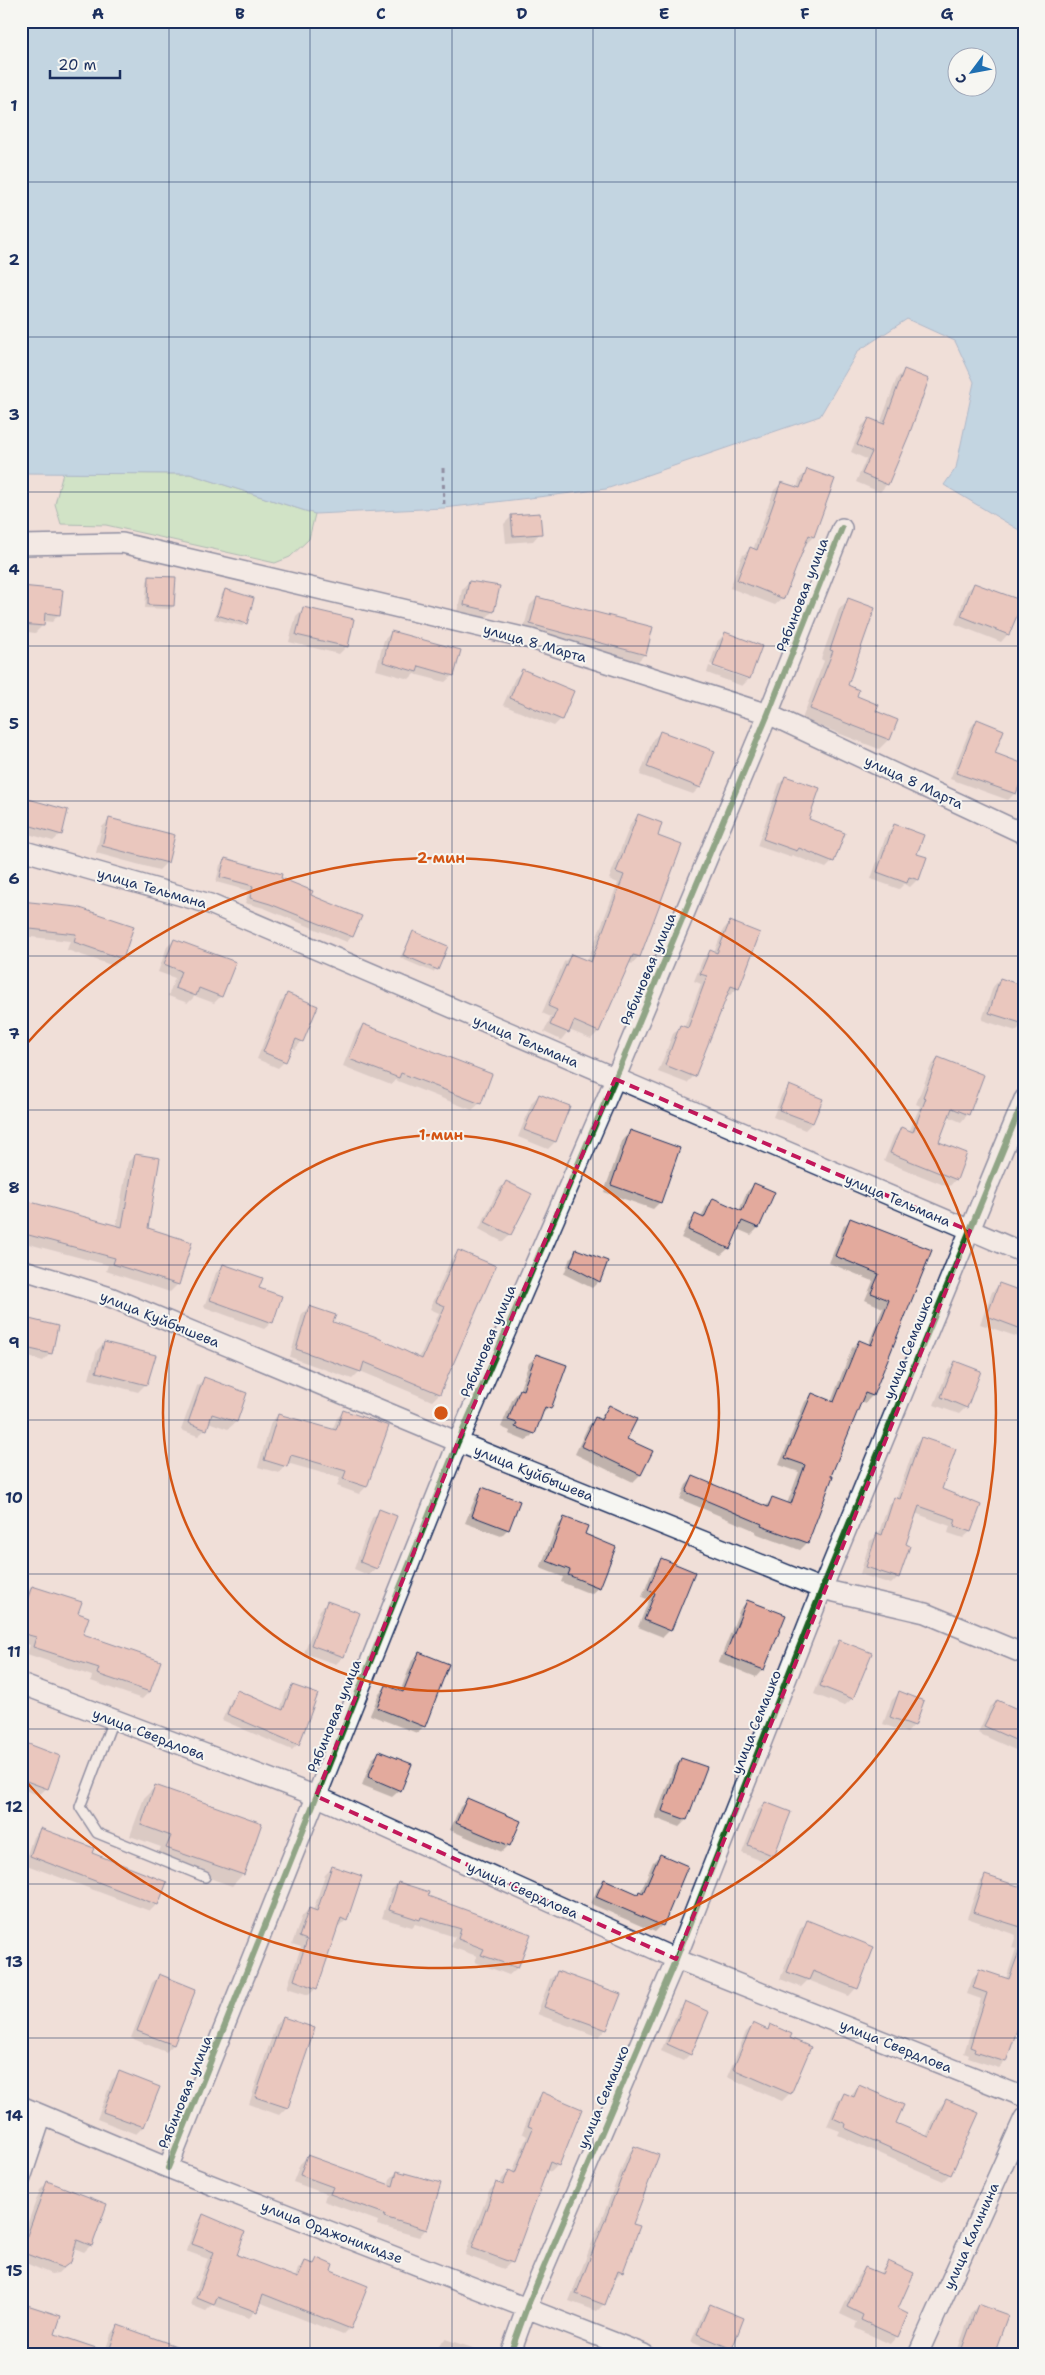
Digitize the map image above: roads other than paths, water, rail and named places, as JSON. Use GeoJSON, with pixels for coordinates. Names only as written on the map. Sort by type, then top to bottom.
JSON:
{"type":"FeatureCollection","features":[{"type":"Feature","properties":{"kind":"street","name":"Рябиновая улица"},"geometry":{"type":"LineString","coordinates":[[168,2168],[458,1442],[615,1079],[768,714],[842,528]]}},
{"type":"Feature","properties":{"kind":"street","name":"улица 8 Марта"},"geometry":{"type":"LineString","coordinates":[[21,545],[122,543],[531,639],[768,714],[1024,834]]}},
{"type":"Feature","properties":{"kind":"street","name":"улица Тельмана"},"geometry":{"type":"LineString","coordinates":[[21,850],[210,904],[1024,1253]]}},
{"type":"Feature","properties":{"kind":"street","name":"улица Семашко"},"geometry":{"type":"LineString","coordinates":[[510,2354],[527,2307],[676,1958],[822,1589],[1024,1100]]}},
{"type":"Feature","properties":{"kind":"street","name":"улица Куйбышева"},"geometry":{"type":"LineString","coordinates":[[21,1268],[110,1297],[458,1442],[822,1589],[925,1612],[1024,1654]]}},
{"type":"Feature","properties":{"kind":"street","name":"улица Свердлова"},"geometry":{"type":"LineString","coordinates":[[21,1684],[316,1796],[676,1958],[1024,2097]]}},
{"type":"Feature","properties":{"kind":"street","name":"улица Орджоникидзе"},"geometry":{"type":"LineString","coordinates":[[21,2106],[168,2168],[644,2354]]}},
{"type":"Feature","properties":{"kind":"street"},"geometry":{"type":"LineString","coordinates":[[21,2178],[42,2115]]}},
{"type":"Feature","properties":{"kind":"street","name":"улица Калинина"},"geometry":{"type":"LineString","coordinates":[[918,2354],[1024,2118]]}},
{"type":"Feature","properties":{"kind":"lane"},"geometry":{"type":"LineString","coordinates":[[113,1720],[80,1807],[97,1834],[205,1877]]}},
{"type":"Feature","properties":{"kind":"water"},"geometry":{"type":"Polygon","coordinates":[[[21,21],[1024,21],[1024,533],[944,485],[956,468],[974,382],[955,341],[907,319],[858,351],[820,416],[606,489],[444,508],[315,514],[190,474],[21,473],[21,21]]]}}]}
